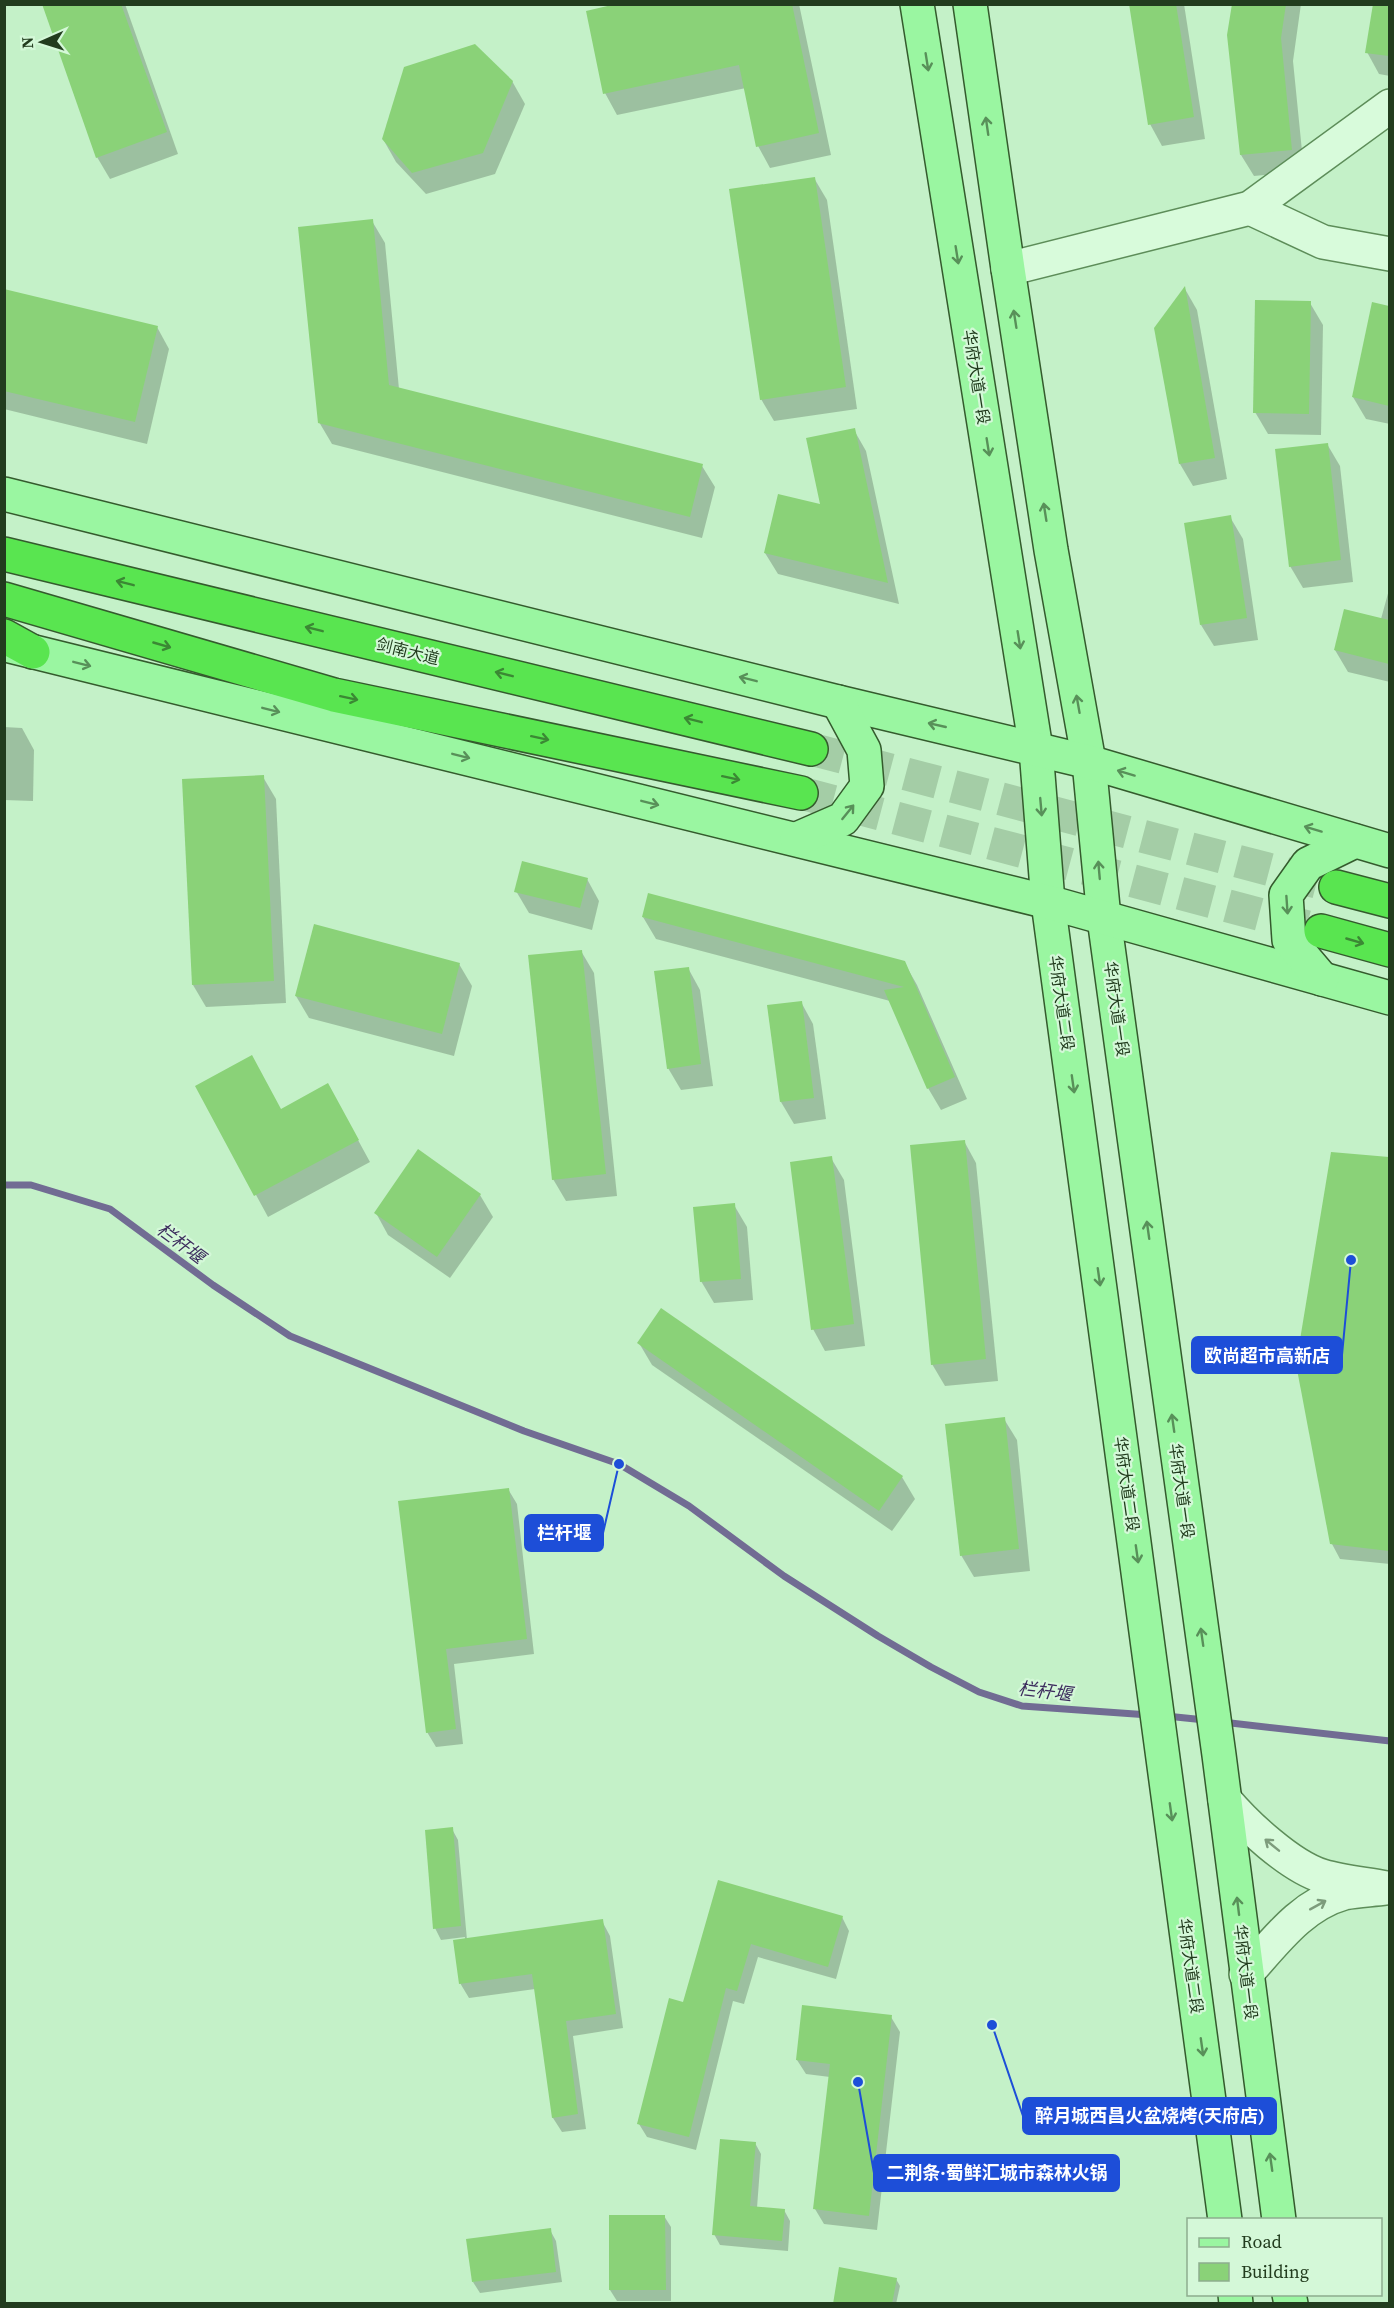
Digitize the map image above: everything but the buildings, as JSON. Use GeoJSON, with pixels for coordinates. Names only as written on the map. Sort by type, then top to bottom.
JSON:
{"type":"FeatureCollection","features":[{"type":"Feature","properties":{"kind":"highway","name":"剑南大道"},"geometry":{"type":"LineString","coordinates":[[4,554],[811,749]]}},
{"type":"Feature","properties":{"kind":"highway"},"geometry":{"type":"LineString","coordinates":[[4,599],[334,695],[801,793]]}},
{"type":"Feature","properties":{"kind":"highway"},"geometry":{"type":"LineString","coordinates":[[4,636],[19,648]]}},
{"type":"Feature","properties":{"kind":"highway"},"geometry":{"type":"LineString","coordinates":[[1336,887],[1389,901]]}},
{"type":"Feature","properties":{"kind":"highway"},"geometry":{"type":"LineString","coordinates":[[1321,931],[1389,950]]}},
{"type":"Feature","properties":{"kind":"main road","name":"华府大道一段"},"geometry":{"type":"LineString","coordinates":[[918,4],[1036,749]]}},
{"type":"Feature","properties":{"kind":"main road","name":"华府大道一段"},"geometry":{"type":"LineString","coordinates":[[970,4],[1051,550],[1089,762],[1104,918],[1219,1755],[1279,2218]]}},
{"type":"Feature","properties":{"kind":"main road"},"geometry":{"type":"LineString","coordinates":[[4,494],[838,702],[1089,762],[1389,851]]}},
{"type":"Feature","properties":{"kind":"main road"},"geometry":{"type":"LineString","coordinates":[[19,648],[1048,902],[1389,998]]}},
{"type":"Feature","properties":{"kind":"main road"},"geometry":{"type":"LineString","coordinates":[[797,839],[843,819],[867,786],[864,750],[838,702]]}},
{"type":"Feature","properties":{"kind":"main road","name":"华府大道二段"},"geometry":{"type":"LineString","coordinates":[[1036,749],[1048,902],[1225,2218]]}},
{"type":"Feature","properties":{"kind":"main road"},"geometry":{"type":"LineString","coordinates":[[1322,979],[1289,940],[1286,895],[1308,864],[1355,841]]}},
{"type":"Feature","properties":{"kind":"street"},"geometry":{"type":"LineString","coordinates":[[1008,269],[1250,208],[1389,106]]}},
{"type":"Feature","properties":{"kind":"street"},"geometry":{"type":"LineString","coordinates":[[1250,208],[1323,242],[1389,254]]}},
{"type":"Feature","properties":{"kind":"street"},"geometry":{"type":"LineString","coordinates":[[1225,1800],[1241,1820],[1284,1855],[1321,1876],[1388,1888]]}},
{"type":"Feature","properties":{"kind":"street"},"geometry":{"type":"LineString","coordinates":[[1246,1974],[1294,1921],[1318,1903],[1345,1893],[1388,1888]]}},
{"type":"Feature","properties":{"kind":"waterway","name":"栏杆堰"},"geometry":{"type":"LineString","coordinates":[[4,1185],[31,1185],[110,1209],[213,1285],[290,1336],[524,1431],[619,1464],[689,1506],[784,1576],[878,1636],[979,1692],[1022,1706],[1149,1715]]}},
{"type":"Feature","properties":{"kind":"waterway","name":"栏杆堰"},"geometry":{"type":"LineString","coordinates":[[1166,1716],[1205,1720]]}},
{"type":"Feature","properties":{"kind":"waterway","name":"栏杆堰"},"geometry":{"type":"LineString","coordinates":[[1222,1722],[1390,1741]]}},
{"type":"Feature","properties":{"kind":"tunnel"},"geometry":{"type":"LineString","coordinates":[[811,749],[1336,887]]}},
{"type":"Feature","properties":{"kind":"tunnel"},"geometry":{"type":"LineString","coordinates":[[801,793],[1315,929]]}},
{"type":"Feature","properties":{"kind":"place","name":"欧尚超市高新店"},"geometry":{"type":"Point","coordinates":[1351,1260]}},
{"type":"Feature","properties":{"kind":"place","name":"栏杆堰"},"geometry":{"type":"Point","coordinates":[619,1464]}},
{"type":"Feature","properties":{"kind":"place","name":"醉月城西昌火盆烧烤(天府店)"},"geometry":{"type":"Point","coordinates":[992,2025]}},
{"type":"Feature","properties":{"kind":"place","name":"二荆条·蜀鲜汇城市森林火锅"},"geometry":{"type":"Point","coordinates":[858,2082]}}]}
